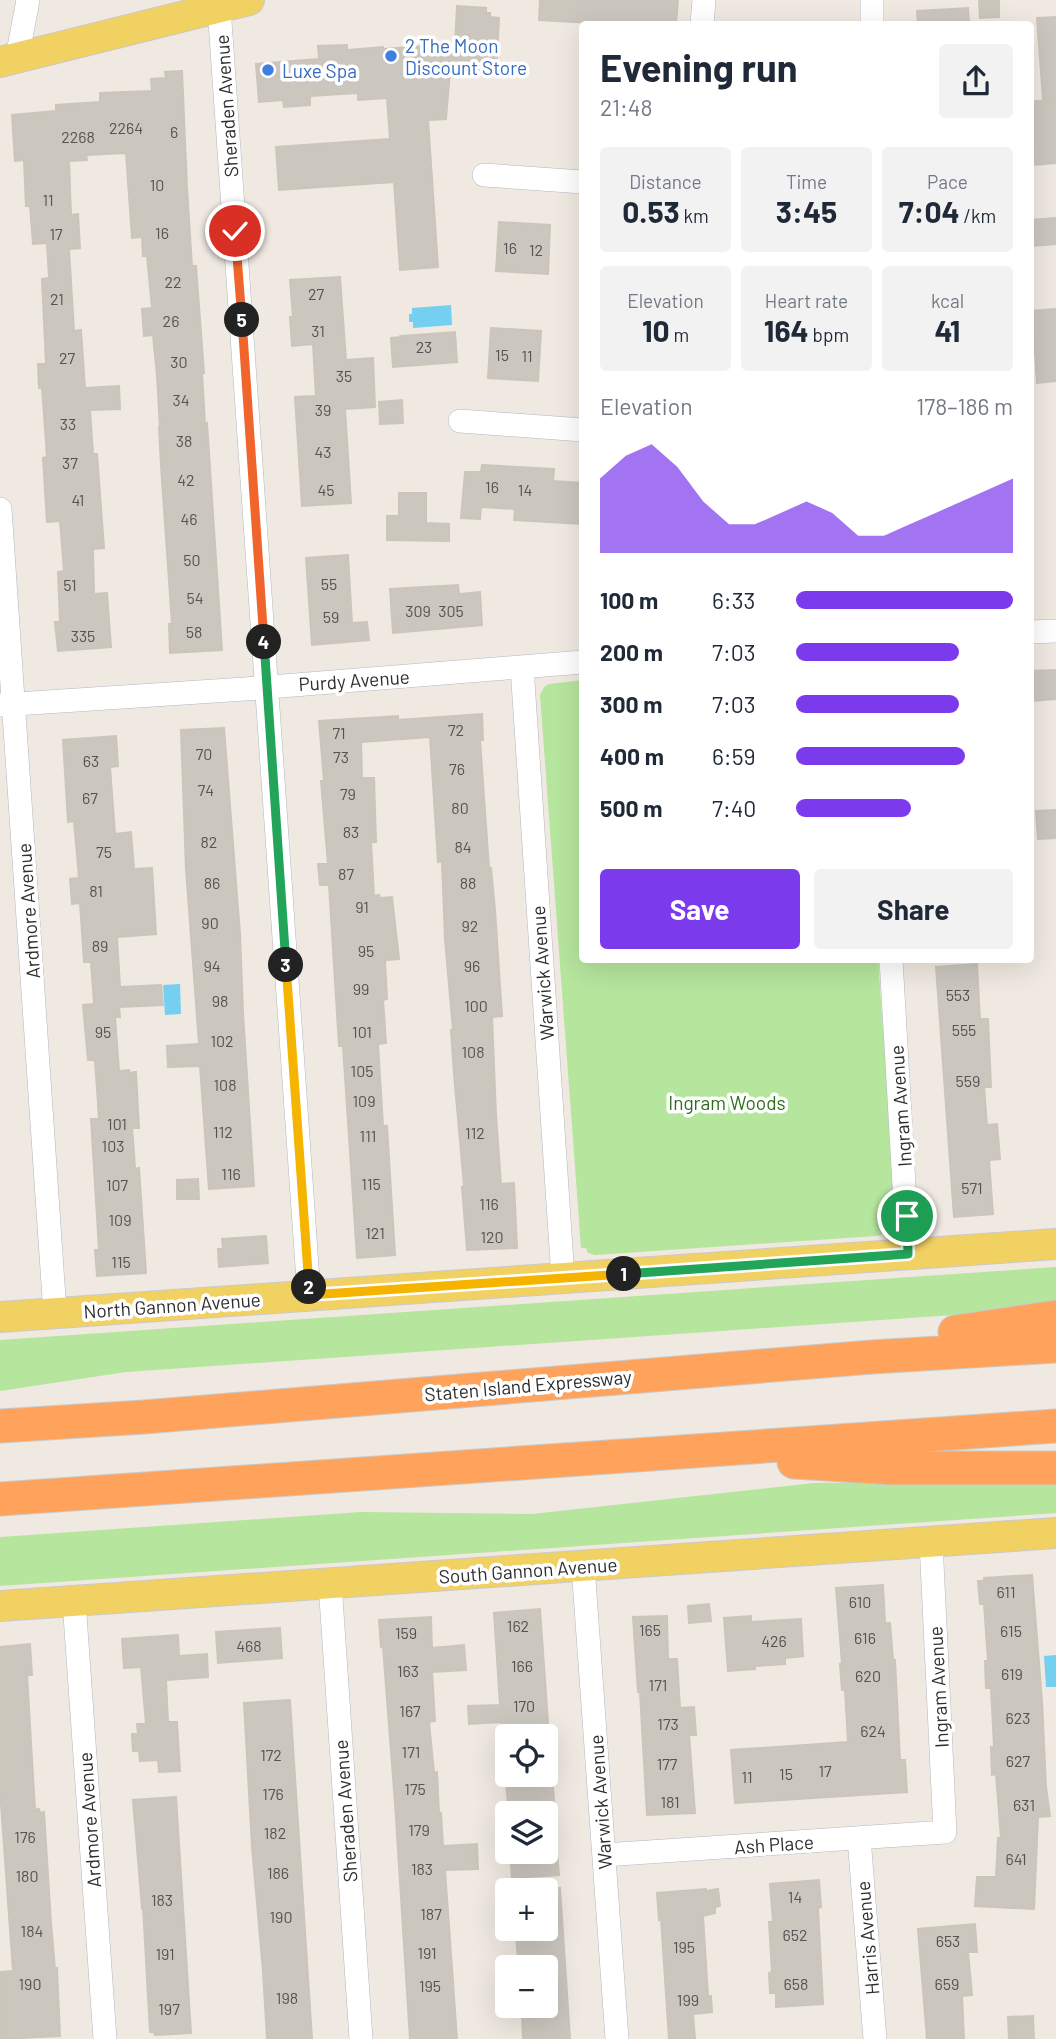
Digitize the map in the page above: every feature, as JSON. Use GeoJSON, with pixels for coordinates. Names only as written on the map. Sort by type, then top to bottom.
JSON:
{"type":"FeatureCollection","features":[{"type":"Feature","properties":{"kind":"highway"},"geometry":{"type":"LineString","coordinates":[[872,1357],[942,1334],[1056,1317]]}},
{"type":"Feature","properties":{"kind":"highway","name":"Staten Island Expressway"},"geometry":{"type":"LineString","coordinates":[[0,1426],[144,1417],[872,1357],[1056,1346]]}},
{"type":"Feature","properties":{"kind":"highway"},"geometry":{"type":"LineString","coordinates":[[0,1499],[1056,1426]]}},
{"type":"Feature","properties":{"kind":"highway"},"geometry":{"type":"LineString","coordinates":[[663,1454],[891,1468],[1056,1468]]}},
{"type":"Feature","properties":{"kind":"main road"},"geometry":{"type":"LineString","coordinates":[[8,60],[249,0]]}},
{"type":"Feature","properties":{"kind":"main road","name":"North Gannon Avenue"},"geometry":{"type":"LineString","coordinates":[[0,1317],[1056,1244]]}},
{"type":"Feature","properties":{"kind":"main road","name":"South Gannon Avenue"},"geometry":{"type":"LineString","coordinates":[[0,1606],[1056,1533]]}},
{"type":"Feature","properties":{"kind":"street"},"geometry":{"type":"LineString","coordinates":[[8,60],[28,0]]}},
{"type":"Feature","properties":{"kind":"street"},"geometry":{"type":"LineString","coordinates":[[702,21],[704,0]]}},
{"type":"Feature","properties":{"kind":"street"},"geometry":{"type":"LineString","coordinates":[[872,0],[872,21]]}},
{"type":"Feature","properties":{"kind":"street","name":"Sheraden Avenue"},"geometry":{"type":"LineString","coordinates":[[219,7],[309,1295]]}},
{"type":"Feature","properties":{"kind":"street"},"geometry":{"type":"LineString","coordinates":[[484,175],[579,182]]}},
{"type":"Feature","properties":{"kind":"street"},"geometry":{"type":"LineString","coordinates":[[460,421],[579,430]]}},
{"type":"Feature","properties":{"kind":"street","name":"Ardmore Avenue"},"geometry":{"type":"LineString","coordinates":[[0,509],[7,705],[55,1313]]}},
{"type":"Feature","properties":{"kind":"street"},"geometry":{"type":"LineString","coordinates":[[1034,632],[1056,631]]}},
{"type":"Feature","properties":{"kind":"street","name":"Purdy Avenue"},"geometry":{"type":"LineString","coordinates":[[7,705],[579,662]]}},
{"type":"Feature","properties":{"kind":"street","name":"Warwick Avenue"},"geometry":{"type":"LineString","coordinates":[[522,667],[563,1278]]}},
{"type":"Feature","properties":{"kind":"street","name":"Ingram Avenue"},"geometry":{"type":"LineString","coordinates":[[891,963],[908,1254]]}},
{"type":"Feature","properties":{"kind":"street","name":"Ingram Avenue"},"geometry":{"type":"LineString","coordinates":[[931,1542],[945,1832]]}},
{"type":"Feature","properties":{"kind":"street","name":"Warwick Avenue"},"geometry":{"type":"LineString","coordinates":[[583,1566],[617,2039]]}},
{"type":"Feature","properties":{"kind":"street","name":"Sheraden Avenue"},"geometry":{"type":"LineString","coordinates":[[330,1583],[361,2039]]}},
{"type":"Feature","properties":{"kind":"street","name":"Ardmore Avenue"},"geometry":{"type":"LineString","coordinates":[[74,1601],[105,2039]]}},
{"type":"Feature","properties":{"kind":"street","name":"Ash Place"},"geometry":{"type":"LineString","coordinates":[[604,1855],[945,1832]]}},
{"type":"Feature","properties":{"kind":"street","name":"Harris Avenue"},"geometry":{"type":"LineString","coordinates":[[859,1838],[875,2039]]}},
{"type":"Feature","properties":{"kind":"green space","name":"Ingram Woods"},"geometry":{"type":"Polygon","coordinates":[[[579,680],[579,963],[878,963],[896,1212],[893,1229],[885,1230],[876,1236],[595,1255],[588,1253],[586,1248],[581,1248],[540,695],[549,684],[579,680]]]}},
{"type":"Feature","properties":{"kind":"green space"},"geometry":{"type":"Polygon","coordinates":[[[1056,1267],[1056,1308],[126,1372],[0,1391],[0,1340],[1056,1267]]]}},
{"type":"Feature","properties":{"kind":"green space"},"geometry":{"type":"Polygon","coordinates":[[[814,1483],[1056,1485],[1056,1513],[0,1586],[0,1537],[361,1512],[532,1514],[814,1483]]]}},
{"type":"Feature","properties":{"kind":"water"},"geometry":{"type":"Polygon","coordinates":[[[451,305],[452,325],[413,328],[413,322],[409,322],[412,308],[451,305]]]}},
{"type":"Feature","properties":{"kind":"water"},"geometry":{"type":"Polygon","coordinates":[[[180,984],[181,1014],[165,1015],[163,985],[180,984]]]}},
{"type":"Feature","properties":{"kind":"water"},"geometry":{"type":"Polygon","coordinates":[[[1056,1655],[1056,1687],[1046,1687],[1044,1656],[1056,1655]]]}},
{"type":"Feature","properties":{"kind":"building"},"geometry":{"type":"Polygon","coordinates":[[[540,0],[678,0],[676,21],[539,20],[540,0]]]}},
{"type":"Feature","properties":{"kind":"building"},"geometry":{"type":"Polygon","coordinates":[[[979,0],[999,0],[999,17],[980,18],[979,0]]]}},
{"type":"Feature","properties":{"kind":"building"},"geometry":{"type":"Polygon","coordinates":[[[457,6],[486,8],[490,17],[499,18],[496,74],[450,71],[446,119],[428,120],[438,267],[400,270],[394,182],[279,190],[276,147],[390,139],[387,98],[358,100],[358,93],[310,96],[310,105],[284,107],[283,100],[259,102],[256,64],[319,59],[318,46],[347,45],[347,50],[455,44],[457,6]]]}},
{"type":"Feature","properties":{"kind":"building"},"geometry":{"type":"Polygon","coordinates":[[[968,8],[969,21],[918,21],[917,11],[968,8]]]}},
{"type":"Feature","properties":{"kind":"building"},"geometry":{"type":"Polygon","coordinates":[[[1056,17],[1056,99],[1043,99],[1037,18],[1056,17]]]}},
{"type":"Feature","properties":{"kind":"building"},"geometry":{"type":"Polygon","coordinates":[[[182,71],[192,266],[196,266],[222,650],[170,653],[169,624],[172,624],[157,376],[153,335],[144,336],[142,309],[152,308],[147,256],[143,256],[142,237],[132,238],[126,153],[86,155],[87,160],[69,161],[71,215],[78,214],[80,248],[69,249],[74,331],[81,330],[85,388],[119,386],[120,409],[90,410],[93,454],[97,454],[104,548],[93,549],[94,594],[107,593],[111,647],[58,651],[55,622],[60,622],[58,572],[64,571],[60,521],[47,522],[43,458],[47,457],[38,364],[46,364],[42,279],[49,278],[47,243],[33,244],[30,206],[26,206],[24,160],[15,161],[12,115],[56,111],[56,105],[100,102],[100,93],[152,91],[151,79],[166,78],[165,72],[182,71]]]}},
{"type":"Feature","properties":{"kind":"building"},"geometry":{"type":"Polygon","coordinates":[[[1056,100],[1056,163],[1034,165],[1034,101],[1056,100]]]}},
{"type":"Feature","properties":{"kind":"building"},"geometry":{"type":"Polygon","coordinates":[[[1056,218],[1056,244],[1034,246],[1034,220],[1056,218]]]}},
{"type":"Feature","properties":{"kind":"building"},"geometry":{"type":"Polygon","coordinates":[[[499,222],[550,225],[548,274],[496,271],[499,222]]]}},
{"type":"Feature","properties":{"kind":"building"},"geometry":{"type":"Polygon","coordinates":[[[340,277],[346,360],[373,358],[375,407],[345,409],[351,503],[302,506],[295,397],[316,396],[313,344],[292,346],[290,280],[340,277]]]}},
{"type":"Feature","properties":{"kind":"building"},"geometry":{"type":"Polygon","coordinates":[[[1056,309],[1056,381],[1037,383],[1034,311],[1056,309]]]}},
{"type":"Feature","properties":{"kind":"building"},"geometry":{"type":"Polygon","coordinates":[[[491,328],[541,331],[538,381],[488,378],[491,328]]]}},
{"type":"Feature","properties":{"kind":"building"},"geometry":{"type":"Polygon","coordinates":[[[455,332],[457,362],[393,367],[391,338],[455,332]]]}},
{"type":"Feature","properties":{"kind":"building"},"geometry":{"type":"Polygon","coordinates":[[[402,400],[403,423],[380,424],[379,402],[402,400]]]}},
{"type":"Feature","properties":{"kind":"building"},"geometry":{"type":"Polygon","coordinates":[[[482,465],[554,469],[553,481],[579,483],[579,524],[514,520],[515,509],[481,507],[480,519],[461,518],[465,472],[481,472],[482,465]]]}},
{"type":"Feature","properties":{"kind":"building"},"geometry":{"type":"Polygon","coordinates":[[[399,493],[426,493],[426,523],[449,524],[449,541],[387,540],[387,516],[399,516],[399,493]]]}},
{"type":"Feature","properties":{"kind":"building"},"geometry":{"type":"Polygon","coordinates":[[[348,555],[352,623],[367,622],[369,640],[312,645],[306,558],[348,555]]]}},
{"type":"Feature","properties":{"kind":"building"},"geometry":{"type":"Polygon","coordinates":[[[458,585],[459,594],[480,592],[482,625],[393,633],[390,589],[458,585]]]}},
{"type":"Feature","properties":{"kind":"building"},"geometry":{"type":"Polygon","coordinates":[[[1056,670],[1056,699],[1034,701],[1034,671],[1056,670]]]}},
{"type":"Feature","properties":{"kind":"building"},"geometry":{"type":"Polygon","coordinates":[[[482,714],[483,740],[480,740],[502,1016],[492,1017],[496,1115],[501,1184],[514,1183],[517,1248],[467,1250],[442,861],[438,862],[430,737],[361,742],[362,778],[374,778],[376,842],[371,842],[374,896],[392,897],[399,959],[385,962],[387,999],[383,1000],[386,1043],[378,1044],[383,1126],[387,1126],[395,1255],[357,1258],[329,885],[320,885],[318,864],[328,864],[319,721],[398,716],[398,720],[482,714]]]}},
{"type":"Feature","properties":{"kind":"building"},"geometry":{"type":"Polygon","coordinates":[[[224,728],[240,934],[254,1186],[209,1189],[200,1066],[168,1067],[167,1046],[199,1044],[186,869],[181,730],[224,728]]]}},
{"type":"Feature","properties":{"kind":"building"},"geometry":{"type":"Polygon","coordinates":[[[116,736],[118,766],[110,767],[115,834],[131,832],[134,869],[152,868],[156,934],[117,937],[120,987],[161,985],[163,1005],[119,1007],[120,1017],[115,1017],[119,1071],[136,1072],[139,1128],[132,1128],[135,1169],[139,1168],[146,1273],[97,1276],[95,1250],[99,1250],[91,1119],[99,1119],[95,1060],[88,1060],[83,1005],[94,1004],[91,962],[84,962],[80,903],[72,904],[70,879],[79,878],[74,821],[68,822],[63,740],[116,736]]]}},
{"type":"Feature","properties":{"kind":"building"},"geometry":{"type":"Polygon","coordinates":[[[1056,810],[1056,838],[1038,839],[1036,811],[1056,810]]]}},
{"type":"Feature","properties":{"kind":"building"},"geometry":{"type":"Polygon","coordinates":[[[977,964],[980,1019],[988,1019],[991,1087],[984,1087],[987,1125],[997,1124],[1000,1159],[989,1160],[993,1214],[954,1217],[936,967],[977,964]]]}},
{"type":"Feature","properties":{"kind":"building"},"geometry":{"type":"Polygon","coordinates":[[[198,1179],[199,1199],[177,1199],[177,1180],[198,1179]]]}},
{"type":"Feature","properties":{"kind":"building"},"geometry":{"type":"Polygon","coordinates":[[[266,1236],[268,1263],[219,1267],[218,1249],[223,1249],[222,1239],[266,1236]]]}},
{"type":"Feature","properties":{"kind":"building"},"geometry":{"type":"Polygon","coordinates":[[[1032,1575],[1050,1816],[1038,1817],[1034,1909],[975,1906],[977,1877],[996,1877],[998,1838],[1001,1838],[996,1774],[992,1775],[991,1747],[994,1747],[991,1688],[986,1688],[985,1661],[988,1661],[984,1604],[980,1604],[978,1581],[984,1581],[984,1578],[1032,1575]]]}},
{"type":"Feature","properties":{"kind":"building"},"geometry":{"type":"Polygon","coordinates":[[[883,1585],[885,1623],[890,1623],[895,1660],[900,1760],[905,1760],[907,1792],[735,1803],[731,1750],[848,1742],[836,1588],[883,1585]]]}},
{"type":"Feature","properties":{"kind":"building"},"geometry":{"type":"Polygon","coordinates":[[[709,1604],[711,1621],[689,1623],[688,1606],[709,1604]]]}},
{"type":"Feature","properties":{"kind":"building"},"geometry":{"type":"Polygon","coordinates":[[[540,1609],[548,1724],[469,1724],[468,1706],[500,1705],[494,1613],[540,1609]]]}},
{"type":"Feature","properties":{"kind":"building"},"geometry":{"type":"Polygon","coordinates":[[[667,1616],[668,1659],[677,1659],[680,1708],[694,1707],[696,1735],[689,1735],[695,1813],[647,1815],[633,1617],[667,1616]]]}},
{"type":"Feature","properties":{"kind":"building"},"geometry":{"type":"Polygon","coordinates":[[[751,1616],[751,1622],[801,1619],[803,1656],[785,1658],[785,1664],[728,1671],[724,1618],[751,1616]]]}},
{"type":"Feature","properties":{"kind":"building"},"geometry":{"type":"Polygon","coordinates":[[[431,1617],[432,1648],[464,1645],[466,1670],[432,1672],[435,1721],[429,1722],[434,1773],[437,1772],[443,1846],[477,1844],[478,1869],[445,1870],[457,2039],[410,2039],[395,1803],[379,1620],[431,1617]]]}},
{"type":"Feature","properties":{"kind":"building"},"geometry":{"type":"Polygon","coordinates":[[[280,1628],[282,1658],[218,1663],[216,1632],[280,1628]]]}},
{"type":"Feature","properties":{"kind":"building"},"geometry":{"type":"Polygon","coordinates":[[[178,1635],[179,1656],[207,1654],[208,1677],[166,1680],[168,1722],[177,1722],[180,1771],[159,1772],[158,1760],[140,1761],[139,1751],[133,1751],[132,1734],[138,1734],[137,1724],[146,1724],[141,1667],[124,1668],[122,1639],[178,1635]]]}},
{"type":"Feature","properties":{"kind":"building"},"geometry":{"type":"Polygon","coordinates":[[[30,1644],[32,1675],[27,1675],[35,1810],[44,1812],[60,2036],[0,2039],[1,1972],[13,1971],[0,1790],[0,1647],[30,1644]]]}},
{"type":"Feature","properties":{"kind":"building"},"geometry":{"type":"Polygon","coordinates":[[[290,1700],[312,2039],[267,2039],[244,1703],[290,1700]]]}},
{"type":"Feature","properties":{"kind":"building"},"geometry":{"type":"Polygon","coordinates":[[[506,1787],[553,1787],[554,1801],[508,1801],[506,1787]]]}},
{"type":"Feature","properties":{"kind":"building"},"geometry":{"type":"Polygon","coordinates":[[[176,1797],[191,2033],[155,2035],[150,2032],[143,1907],[133,1800],[176,1797]]]}},
{"type":"Feature","properties":{"kind":"building"},"geometry":{"type":"Polygon","coordinates":[[[511,1864],[558,1864],[559,1875],[512,1878],[511,1864]]]}},
{"type":"Feature","properties":{"kind":"building"},"geometry":{"type":"Polygon","coordinates":[[[819,1880],[823,2004],[776,2007],[776,1993],[770,1993],[769,1973],[772,1972],[769,1922],[773,1922],[770,1884],[819,1880]]]}},
{"type":"Feature","properties":{"kind":"building"},"geometry":{"type":"Polygon","coordinates":[[[560,1888],[570,2039],[523,2039],[522,2018],[558,2018],[558,1955],[518,1955],[517,1941],[558,1941],[560,1888]]]}},
{"type":"Feature","properties":{"kind":"building"},"geometry":{"type":"Polygon","coordinates":[[[718,1889],[720,1906],[715,1907],[715,1913],[703,1916],[708,1996],[711,1996],[712,2012],[693,2014],[695,2039],[669,2039],[657,1893],[718,1889]]]}},
{"type":"Feature","properties":{"kind":"building"},"geometry":{"type":"Polygon","coordinates":[[[975,1924],[977,1952],[968,1952],[972,1995],[962,1996],[964,2039],[927,2039],[918,1929],[975,1924]]]}},
{"type":"Feature","properties":{"kind":"building"},"geometry":{"type":"Polygon","coordinates":[[[1033,2016],[1034,2039],[1009,2039],[1008,2017],[1033,2016]]]}},
{"type":"Feature","properties":{"kind":"place","name":"2 The Moon Discount Store"},"geometry":{"type":"Point","coordinates":[391,56]}},
{"type":"Feature","properties":{"kind":"place","name":"Luxe Spa"},"geometry":{"type":"Point","coordinates":[268,70]}},
{"type":"Feature","properties":{"kind":"route"},"geometry":{"type":"LineString","coordinates":[[235,231],[309,1295],[908,1254],[907,1216]]}}]}
